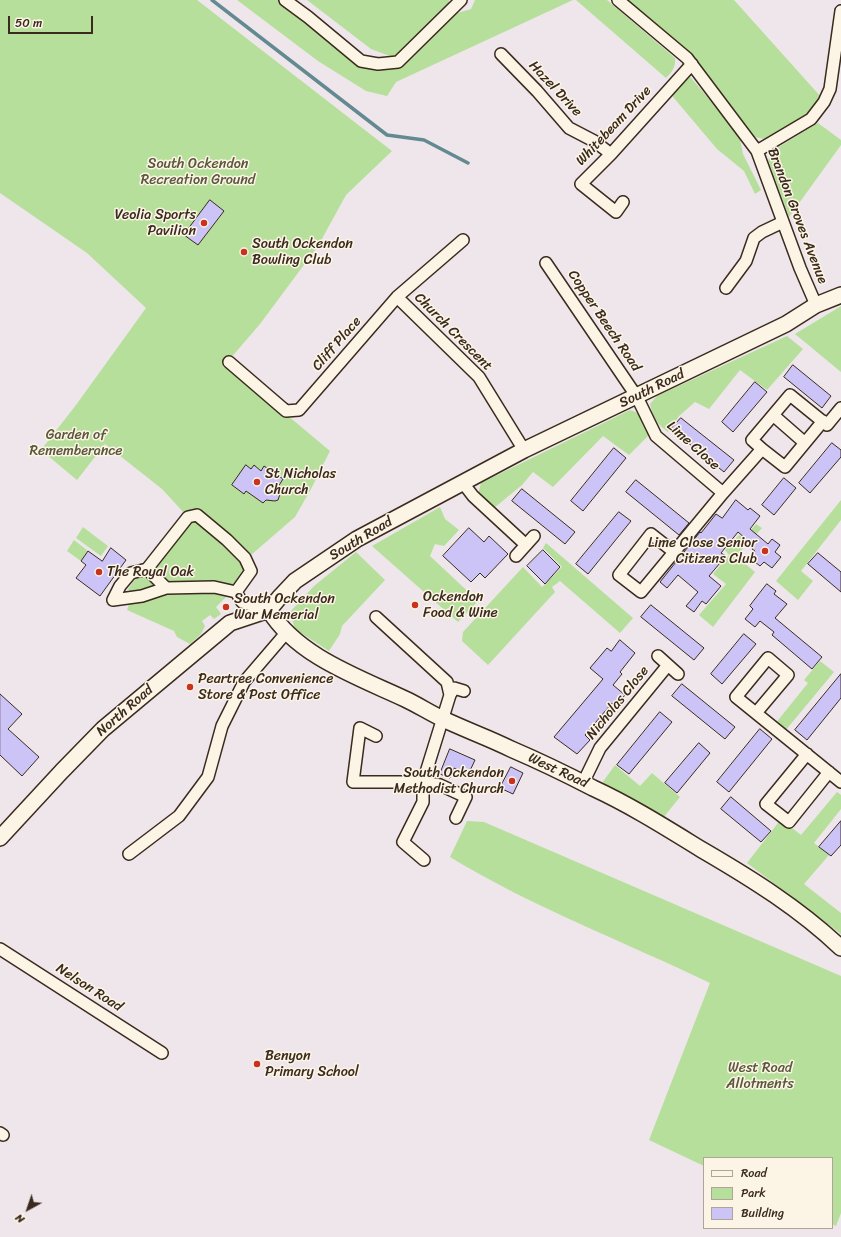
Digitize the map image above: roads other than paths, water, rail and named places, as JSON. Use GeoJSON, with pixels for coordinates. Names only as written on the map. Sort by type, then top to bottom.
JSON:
{"type":"FeatureCollection","features":[{"type":"Feature","properties":{"kind":"main road","name":"South Road"},"geometry":{"type":"LineString","coordinates":[[269,610],[295,581],[357,539],[524,450],[786,324],[816,305],[841,295]]}},
{"type":"Feature","properties":{"kind":"main road","name":"West Road"},"geometry":{"type":"LineString","coordinates":[[269,610],[275,620],[286,632],[309,650],[355,677],[583,783],[661,824],[737,870],[826,933],[841,948]]}},
{"type":"Feature","properties":{"kind":"main road","name":"North Road"},"geometry":{"type":"LineString","coordinates":[[0,838],[103,729],[230,623],[269,610]]}},
{"type":"Feature","properties":{"kind":"street"},"geometry":{"type":"LineString","coordinates":[[285,0],[362,61],[378,64],[398,62],[461,0]]}},
{"type":"Feature","properties":{"kind":"street","name":"Brandon Groves Avenue"},"geometry":{"type":"LineString","coordinates":[[618,0],[687,58],[757,151],[800,268],[816,305]]}},
{"type":"Feature","properties":{"kind":"street"},"geometry":{"type":"LineString","coordinates":[[757,151],[811,119],[824,102],[830,88],[841,11]]}},
{"type":"Feature","properties":{"kind":"street","name":"Hazel Drive"},"geometry":{"type":"LineString","coordinates":[[502,54],[569,128],[594,141],[611,154]]}},
{"type":"Feature","properties":{"kind":"street","name":"Whitebeam Drive"},"geometry":{"type":"LineString","coordinates":[[623,202],[616,212],[581,184],[611,154],[692,64]]}},
{"type":"Feature","properties":{"kind":"street"},"geometry":{"type":"LineString","coordinates":[[726,288],[746,261],[754,238],[762,232],[783,222]]}},
{"type":"Feature","properties":{"kind":"street","name":"Cliff Place"},"geometry":{"type":"LineString","coordinates":[[229,362],[286,411],[299,410],[397,297],[463,240]]}},
{"type":"Feature","properties":{"kind":"street","name":"Copper Beech Road"},"geometry":{"type":"LineString","coordinates":[[546,263],[637,396]]}},
{"type":"Feature","properties":{"kind":"street","name":"Church Crescent"},"geometry":{"type":"LineString","coordinates":[[397,297],[479,377],[524,450]]}},
{"type":"Feature","properties":{"kind":"street"},"geometry":{"type":"LineString","coordinates":[[823,422],[785,467],[752,440],[790,394],[827,425],[841,408]]}},
{"type":"Feature","properties":{"kind":"street","name":"Lime Close"},"geometry":{"type":"LineString","coordinates":[[637,396],[656,436],[723,493]]}},
{"type":"Feature","properties":{"kind":"street"},"geometry":{"type":"LineString","coordinates":[[773,416],[805,443]]}},
{"type":"Feature","properties":{"kind":"street","name":"Lime Close"},"geometry":{"type":"LineString","coordinates":[[674,552],[652,534],[619,575],[641,592],[723,493],[762,449]]}},
{"type":"Feature","properties":{"kind":"street"},"geometry":{"type":"LineString","coordinates":[[463,483],[473,496],[526,545]]}},
{"type":"Feature","properties":{"kind":"street"},"geometry":{"type":"LineString","coordinates":[[236,592],[251,572],[245,558],[197,514],[188,517],[147,569],[131,573],[120,586],[112,600],[142,596],[166,588],[214,587],[236,592],[242,602],[269,610]]}},
{"type":"Feature","properties":{"kind":"street"},"geometry":{"type":"LineString","coordinates":[[516,556],[534,536]]}},
{"type":"Feature","properties":{"kind":"street"},"geometry":{"type":"LineString","coordinates":[[147,569],[166,588]]}},
{"type":"Feature","properties":{"kind":"street"},"geometry":{"type":"LineString","coordinates":[[376,617],[446,682],[450,695]]}},
{"type":"Feature","properties":{"kind":"street"},"geometry":{"type":"LineString","coordinates":[[129,854],[179,816],[208,776],[222,726],[244,682],[286,632]]}},
{"type":"Feature","properties":{"kind":"street","name":"Nicholas Close"},"geometry":{"type":"LineString","coordinates":[[658,656],[678,674]]}},
{"type":"Feature","properties":{"kind":"street"},"geometry":{"type":"LineString","coordinates":[[756,714],[788,675],[768,658],[736,697],[756,714],[841,782]]}},
{"type":"Feature","properties":{"kind":"street","name":"Nicholas Close"},"geometry":{"type":"LineString","coordinates":[[583,783],[600,748],[668,665]]}},
{"type":"Feature","properties":{"kind":"street"},"geometry":{"type":"LineString","coordinates":[[424,860],[403,842],[423,802],[423,782],[450,695],[454,688],[464,691]]}},
{"type":"Feature","properties":{"kind":"street"},"geometry":{"type":"LineString","coordinates":[[376,736],[360,728],[353,782],[423,782],[440,786],[466,798],[456,818]]}},
{"type":"Feature","properties":{"kind":"street"},"geometry":{"type":"LineString","coordinates":[[807,754],[766,804],[789,822],[829,772]]}},
{"type":"Feature","properties":{"kind":"street","name":"Nelson Road"},"geometry":{"type":"LineString","coordinates":[[0,949],[162,1053]]}},
{"type":"Feature","properties":{"kind":"waterway"},"geometry":{"type":"LineString","coordinates":[[212,0],[387,135],[424,140],[468,163]]}},
{"type":"Feature","properties":{"kind":"place","name":"Veolia Sports Pavilion"},"geometry":{"type":"Point","coordinates":[204,223]}},
{"type":"Feature","properties":{"kind":"place","name":"South Ockendon Bowling Club"},"geometry":{"type":"Point","coordinates":[244,252]}},
{"type":"Feature","properties":{"kind":"place","name":"St Nicholas Church"},"geometry":{"type":"Point","coordinates":[257,482]}},
{"type":"Feature","properties":{"kind":"place","name":"Lime Close Senior Citizens Club"},"geometry":{"type":"Point","coordinates":[765,551]}},
{"type":"Feature","properties":{"kind":"place","name":"The Royal Oak"},"geometry":{"type":"Point","coordinates":[99,572]}},
{"type":"Feature","properties":{"kind":"place","name":"Ockendon Food & Wine"},"geometry":{"type":"Point","coordinates":[415,605]}},
{"type":"Feature","properties":{"kind":"place","name":"South Ockendon War Memerial"},"geometry":{"type":"Point","coordinates":[226,607]}},
{"type":"Feature","properties":{"kind":"place","name":"Peartree Convenience Store & Post Office"},"geometry":{"type":"Point","coordinates":[190,687]}},
{"type":"Feature","properties":{"kind":"place","name":"South Ockendon Methodist Church"},"geometry":{"type":"Point","coordinates":[512,781]}},
{"type":"Feature","properties":{"kind":"place","name":"Benyon Primary School"},"geometry":{"type":"Point","coordinates":[257,1064]}},
{"type":"Feature","properties":{"kind":"park label","name":"South Ockendon Recreation Ground"},"geometry":{"type":"Point","coordinates":[198,172]}},
{"type":"Feature","properties":{"kind":"park label","name":"Garden of Rememberance"},"geometry":{"type":"Point","coordinates":[76,444]}},
{"type":"Feature","properties":{"kind":"park label","name":"West Road Allotments"},"geometry":{"type":"Point","coordinates":[760,1076]}}]}
